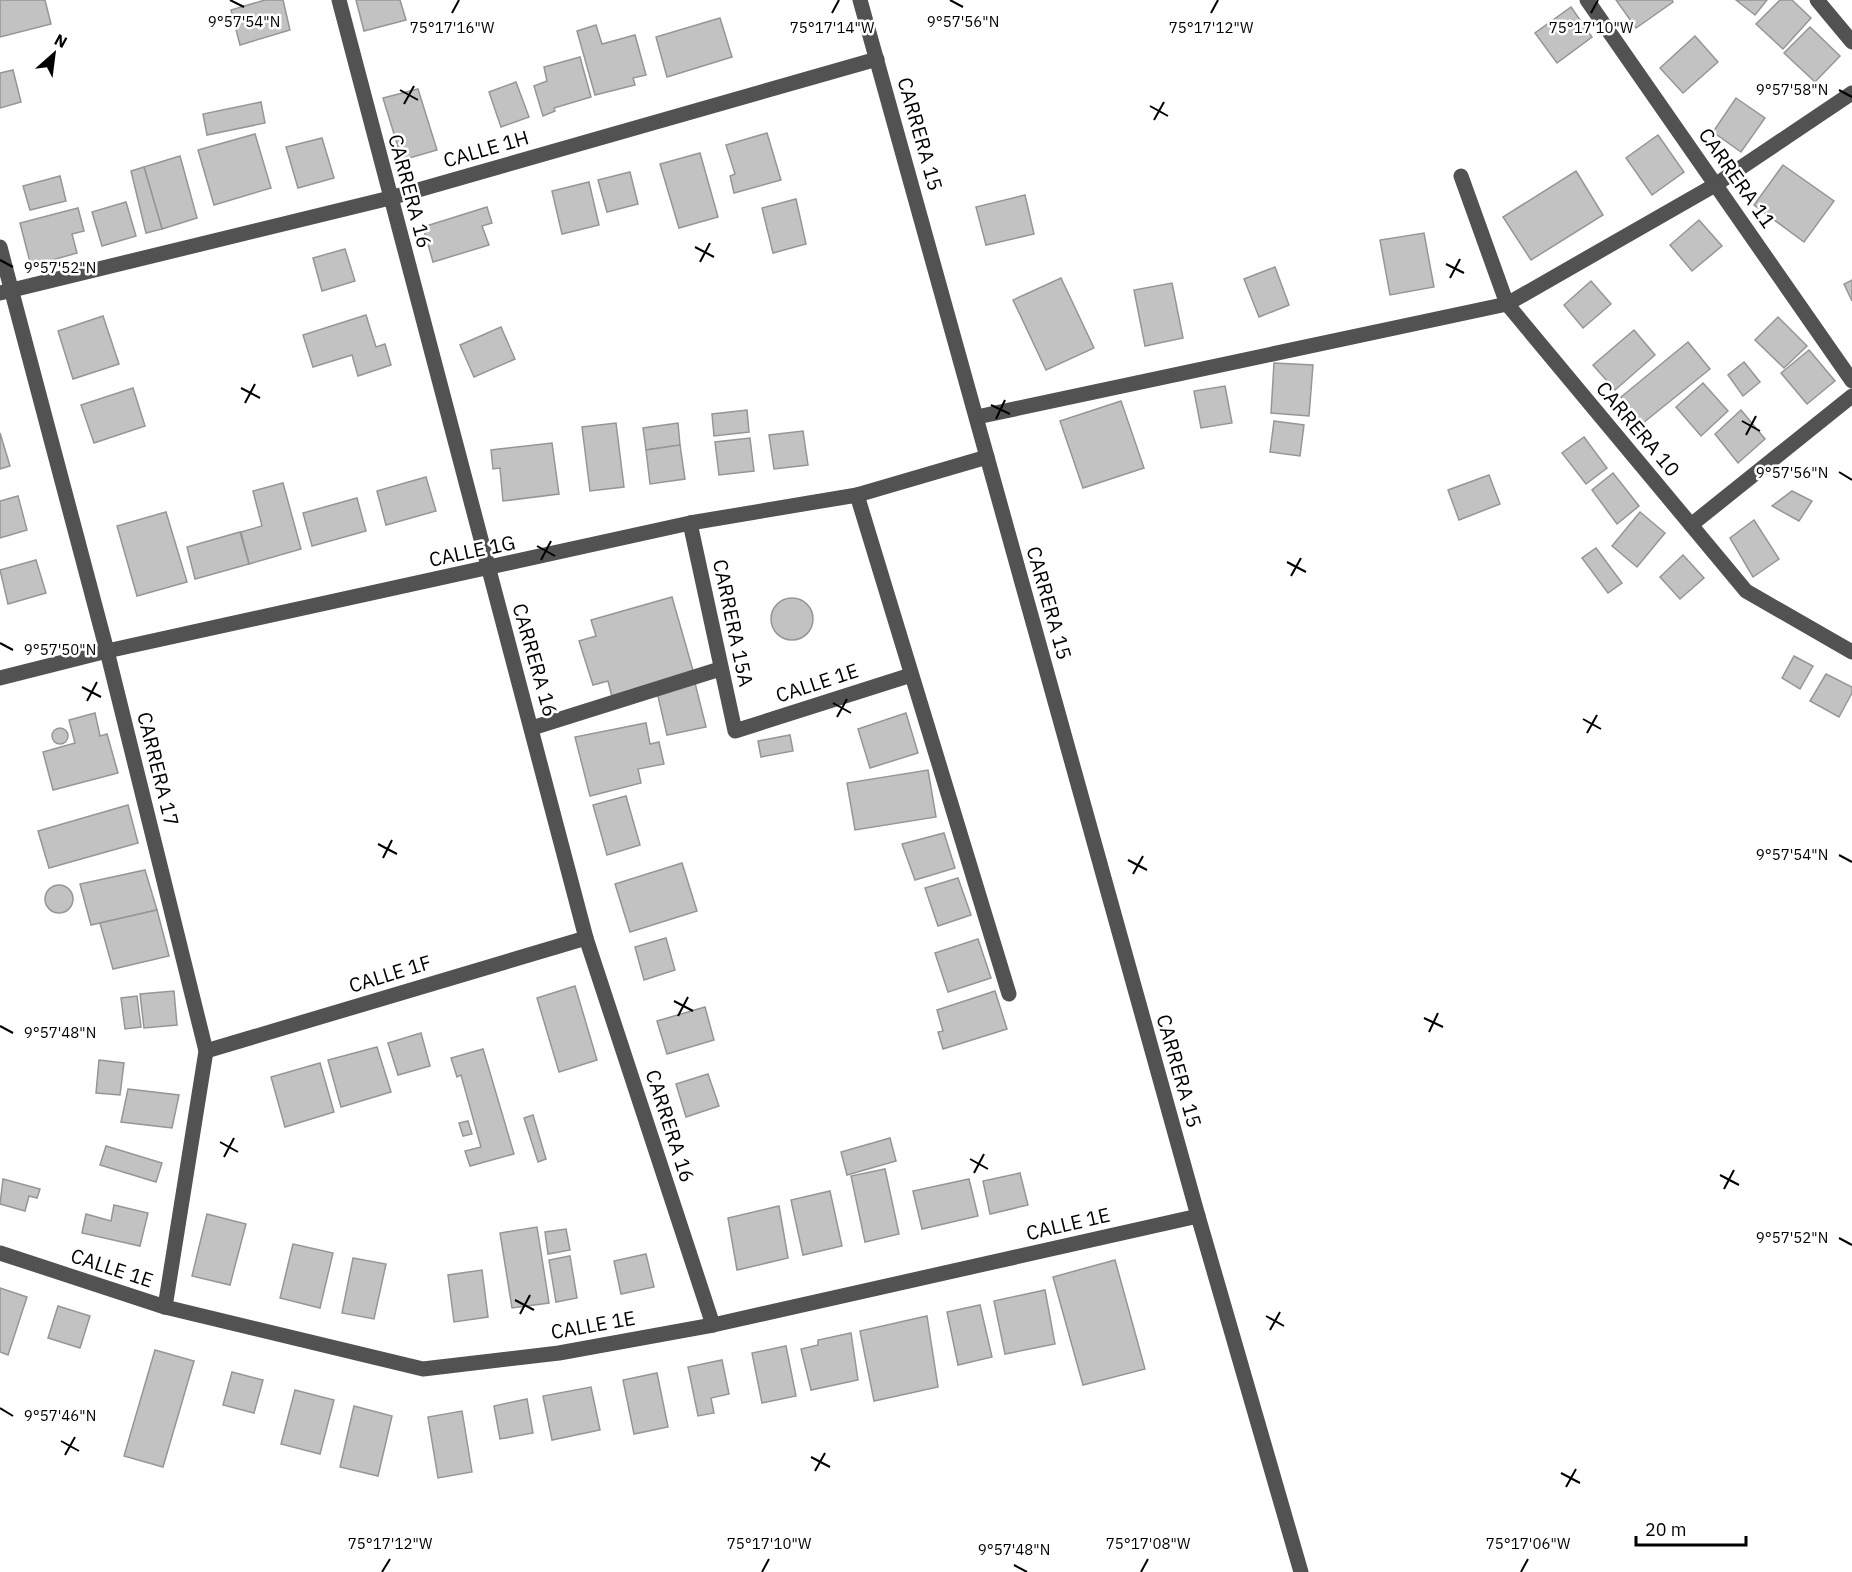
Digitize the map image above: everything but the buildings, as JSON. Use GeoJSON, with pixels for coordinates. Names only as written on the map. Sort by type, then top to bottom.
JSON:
{"type":"FeatureCollection","features":[{"type":"Feature","properties":{"kind":"street","name":"CARRERA 16"},"geometry":{"type":"LineString","coordinates":[[339,0],[586,938],[713,1325]]}},
{"type":"Feature","properties":{"kind":"street","name":"CARRERA 15"},"geometry":{"type":"LineString","coordinates":[[860,0],[978,417],[987,457],[1198,1216],[1301,1572]]}},
{"type":"Feature","properties":{"kind":"street","name":"CARRERA 11"},"geometry":{"type":"LineString","coordinates":[[1587,0],[1852,381]]}},
{"type":"Feature","properties":{"kind":"street"},"geometry":{"type":"LineString","coordinates":[[1817,0],[1852,42]]}},
{"type":"Feature","properties":{"kind":"street","name":"CALLE 1H"},"geometry":{"type":"LineString","coordinates":[[6,291],[390,198],[877,59]]}},
{"type":"Feature","properties":{"kind":"street"},"geometry":{"type":"LineString","coordinates":[[978,417],[1507,304],[1715,185],[1852,93]]}},
{"type":"Feature","properties":{"kind":"street","name":"CARRERA 10"},"geometry":{"type":"LineString","coordinates":[[1461,176],[1507,304],[1746,591],[1852,652]]}},
{"type":"Feature","properties":{"kind":"street","name":"CARRERA 17"},"geometry":{"type":"LineString","coordinates":[[0,247],[6,291],[107,651],[206,1051],[165,1307]]}},
{"type":"Feature","properties":{"kind":"street"},"geometry":{"type":"LineString","coordinates":[[1691,525],[1852,396]]}},
{"type":"Feature","properties":{"kind":"street","name":"CALLE 1G"},"geometry":{"type":"LineString","coordinates":[[0,678],[107,651],[488,570],[690,523],[857,495],[987,457]]}},
{"type":"Feature","properties":{"kind":"street"},"geometry":{"type":"LineString","coordinates":[[857,495],[1009,994]]}},
{"type":"Feature","properties":{"kind":"street","name":"CARRERA 15A"},"geometry":{"type":"LineString","coordinates":[[690,523],[735,731]]}},
{"type":"Feature","properties":{"kind":"street"},"geometry":{"type":"LineString","coordinates":[[532,728],[720,669]]}},
{"type":"Feature","properties":{"kind":"street","name":"CALLE 1E"},"geometry":{"type":"LineString","coordinates":[[735,731],[911,675]]}},
{"type":"Feature","properties":{"kind":"street","name":"CALLE 1F"},"geometry":{"type":"LineString","coordinates":[[206,1051],[586,938]]}},
{"type":"Feature","properties":{"kind":"street","name":"CALLE 1E"},"geometry":{"type":"LineString","coordinates":[[0,1253],[165,1307],[423,1369],[560,1353],[713,1325],[1198,1216]]}}]}
